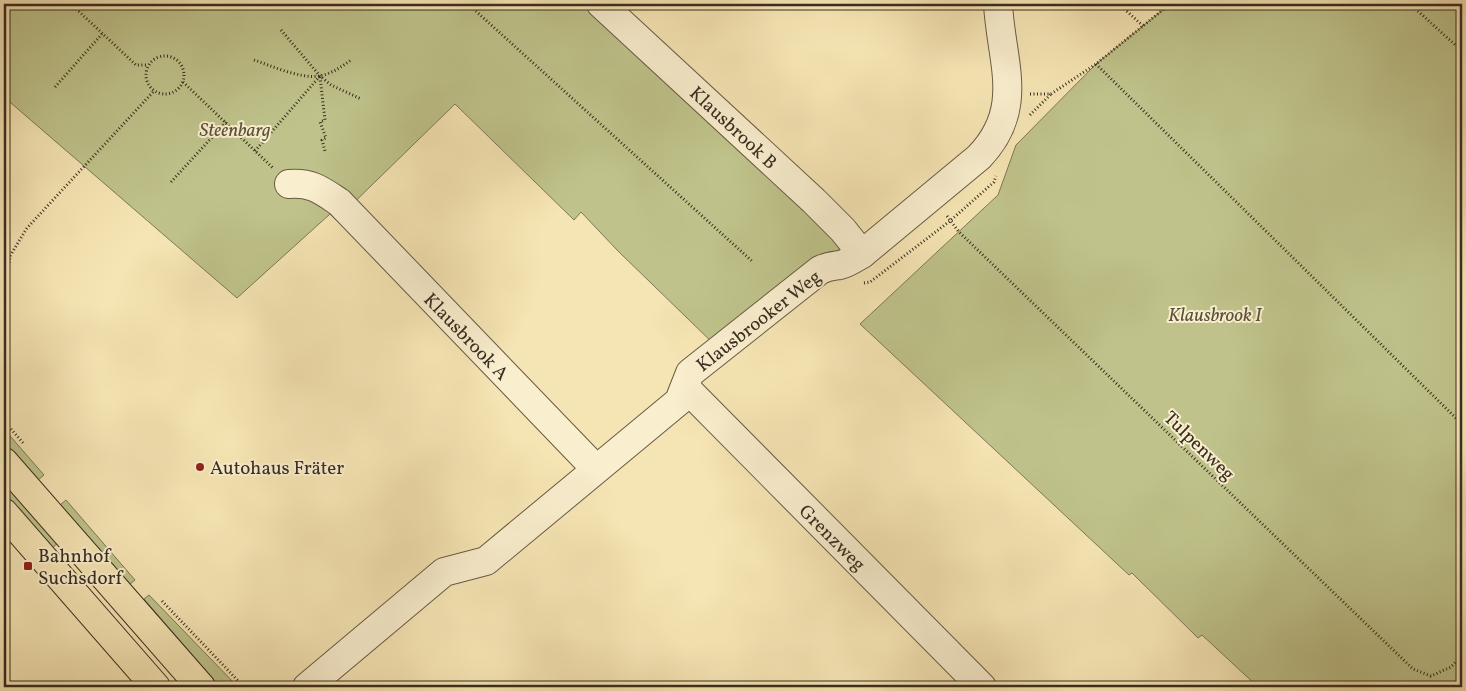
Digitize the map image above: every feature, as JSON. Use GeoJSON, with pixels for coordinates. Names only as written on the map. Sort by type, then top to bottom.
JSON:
{"type":"FeatureCollection","features":[{"type":"Feature","properties":{"kind":"main road"},"geometry":{"type":"LineString","coordinates":[[4,462],[201,687]]}},
{"type":"Feature","properties":{"kind":"main road"},"geometry":{"type":"LineString","coordinates":[[4,513],[156,687]]}},
{"type":"Feature","properties":{"kind":"street","name":"Klausbrook B"},"geometry":{"type":"LineString","coordinates":[[601,4],[814,201],[843,230],[862,254]]}},
{"type":"Feature","properties":{"kind":"street","name":"Klausbrooker Weg"},"geometry":{"type":"LineString","coordinates":[[306,687],[444,572],[486,561],[679,401],[690,373],[820,270],[830,265],[852,260],[862,254],[979,157],[991,144],[1003,119],[1007,95],[1008,76],[998,4]]}},
{"type":"Feature","properties":{"kind":"street","name":"Klausbrook A"},"geometry":{"type":"LineString","coordinates":[[289,184],[303,183],[321,190],[339,202],[596,469]]}},
{"type":"Feature","properties":{"kind":"street","name":"Grenzweg"},"geometry":{"type":"LineString","coordinates":[[685,387],[982,687]]}},
{"type":"Feature","properties":{"kind":"path"},"geometry":{"type":"LineString","coordinates":[[71,4],[136,65],[148,65]]}},
{"type":"Feature","properties":{"kind":"path"},"geometry":{"type":"LineString","coordinates":[[76,9],[81,4]]}},
{"type":"Feature","properties":{"kind":"path"},"geometry":{"type":"LineString","coordinates":[[468,4],[753,262]]}},
{"type":"Feature","properties":{"kind":"path"},"geometry":{"type":"LineString","coordinates":[[1119,4],[1143,26]]}},
{"type":"Feature","properties":{"kind":"path"},"geometry":{"type":"LineString","coordinates":[[1007,95],[1051,94],[1096,64],[1170,4]]}},
{"type":"Feature","properties":{"kind":"path"},"geometry":{"type":"LineString","coordinates":[[1410,4],[1462,52]]}},
{"type":"Feature","properties":{"kind":"path"},"geometry":{"type":"LineString","coordinates":[[281,30],[320,76],[331,85],[361,99]]}},
{"type":"Feature","properties":{"kind":"path"},"geometry":{"type":"LineString","coordinates":[[55,86],[102,34]]}},
{"type":"Feature","properties":{"kind":"path"},"geometry":{"type":"LineString","coordinates":[[162,55],[175,57],[184,70],[183,82],[172,93],[162,94],[154,91],[145,78],[148,65],[155,58],[162,55]]}},
{"type":"Feature","properties":{"kind":"path"},"geometry":{"type":"LineString","coordinates":[[254,60],[306,76],[320,76],[334,71],[351,60]]}},
{"type":"Feature","properties":{"kind":"path"},"geometry":{"type":"LineString","coordinates":[[1096,64],[1462,424]]}},
{"type":"Feature","properties":{"kind":"path"},"geometry":{"type":"LineString","coordinates":[[256,151],[320,76]]}},
{"type":"Feature","properties":{"kind":"path"},"geometry":{"type":"LineString","coordinates":[[320,76],[326,120],[320,122],[326,138],[322,140],[325,151]]}},
{"type":"Feature","properties":{"kind":"path"},"geometry":{"type":"LineString","coordinates":[[183,82],[289,184]]}},
{"type":"Feature","properties":{"kind":"path"},"geometry":{"type":"LineString","coordinates":[[4,301],[10,256],[27,228],[154,91]]}},
{"type":"Feature","properties":{"kind":"path"},"geometry":{"type":"LineString","coordinates":[[171,182],[226,122]]}},
{"type":"Feature","properties":{"kind":"path","name":"Tulpenweg"},"geometry":{"type":"LineString","coordinates":[[933,196],[959,232],[1413,669],[1431,676],[1451,667],[1462,655]]}},
{"type":"Feature","properties":{"kind":"path"},"geometry":{"type":"LineString","coordinates":[[4,342],[4,371]]}},
{"type":"Feature","properties":{"kind":"path"},"geometry":{"type":"LineString","coordinates":[[4,421],[30,451]]}},
{"type":"Feature","properties":{"kind":"path"},"geometry":{"type":"LineString","coordinates":[[159,598],[244,687]]}},
{"type":"Feature","properties":{"kind":"green space","name":"Steenbarg"},"geometry":{"type":"Polygon","coordinates":[[[4,4],[592,4],[858,253],[720,350],[618,251],[581,212],[574,220],[455,104],[336,220],[330,214],[237,298],[4,97],[4,4]]]}},
{"type":"Feature","properties":{"kind":"green space","name":"Klausbrook I"},"geometry":{"type":"Polygon","coordinates":[[[1170,4],[1462,4],[1462,687],[1258,687],[1202,635],[1198,638],[1132,573],[1129,575],[860,324],[998,195],[1016,145],[1096,64],[1170,4]]]}},
{"type":"Feature","properties":{"kind":"green space"},"geometry":{"type":"Polygon","coordinates":[[[4,429],[44,475],[38,480],[4,442],[4,429]]]}},
{"type":"Feature","properties":{"kind":"green space"},"geometry":{"type":"Polygon","coordinates":[[[4,481],[58,543],[52,548],[4,494],[4,481]]]}},
{"type":"Feature","properties":{"kind":"green space"},"geometry":{"type":"Polygon","coordinates":[[[66,500],[135,580],[129,585],[60,505],[66,500]]]}},
{"type":"Feature","properties":{"kind":"green space"},"geometry":{"type":"Polygon","coordinates":[[[149,595],[238,687],[220,687],[144,599],[149,595]]]}},
{"type":"Feature","properties":{"kind":"place","name":"Autohaus Fräter"},"geometry":{"type":"Point","coordinates":[200,467]}},
{"type":"Feature","properties":{"kind":"place","name":"Bahnhof Suchsdorf"},"geometry":{"type":"Point","coordinates":[28,566]}}]}
